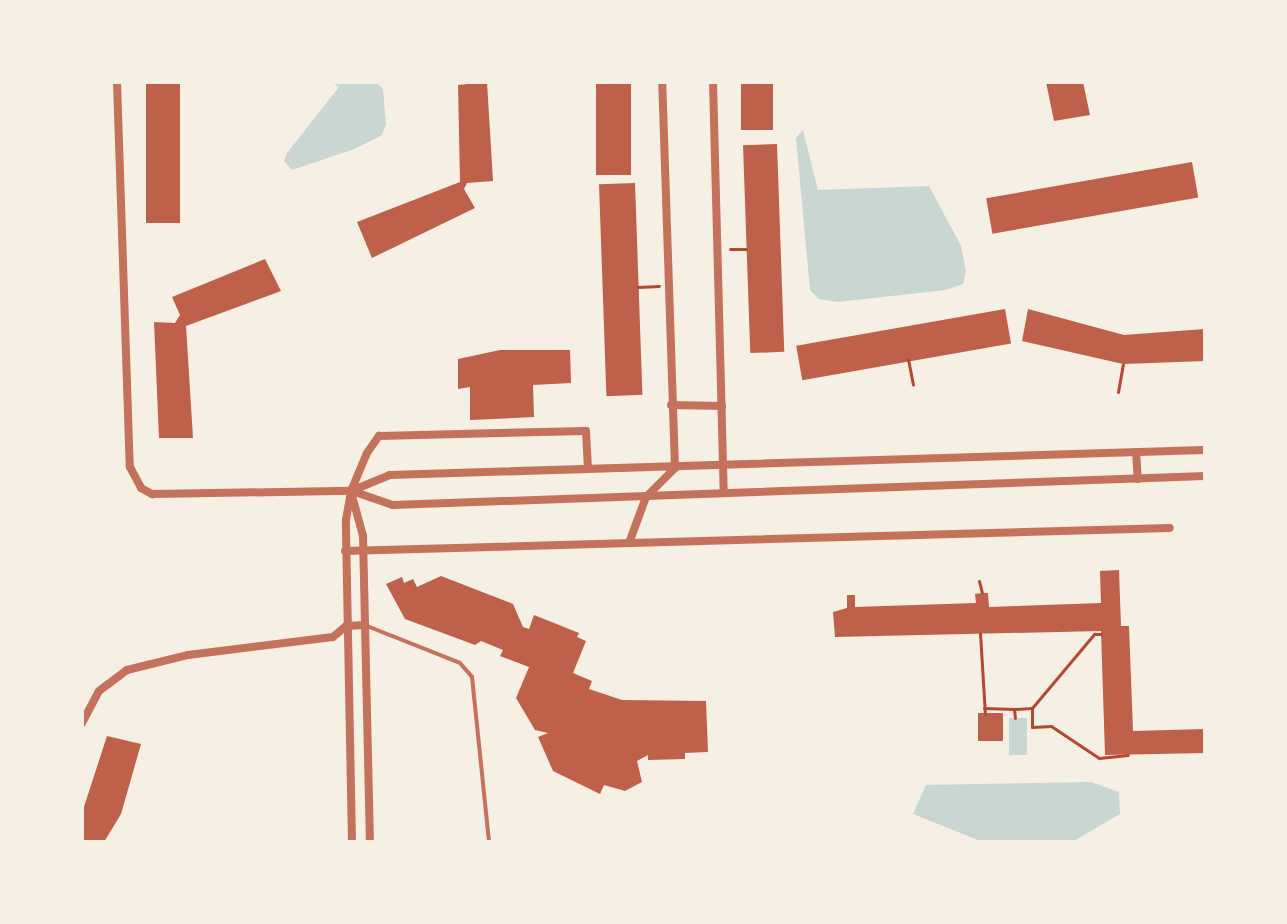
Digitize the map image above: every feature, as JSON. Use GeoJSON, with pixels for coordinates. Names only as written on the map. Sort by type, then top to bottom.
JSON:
{"type":"FeatureCollection","features":[{"type":"Feature","properties":{"kind":"street"},"geometry":{"type":"LineString","coordinates":[[117,82],[130,467],[141,488],[177,497],[351,491],[390,475],[1205,450]]}},
{"type":"Feature","properties":{"kind":"street"},"geometry":{"type":"LineString","coordinates":[[629,543],[646,497],[675,468],[662,82]]}},
{"type":"Feature","properties":{"kind":"street"},"geometry":{"type":"LineString","coordinates":[[713,82],[724,492]]}},
{"type":"Feature","properties":{"kind":"street"},"geometry":{"type":"LineString","coordinates":[[671,405],[722,406]]}},
{"type":"Feature","properties":{"kind":"street"},"geometry":{"type":"LineString","coordinates":[[352,842],[345,551],[351,491],[379,436],[586,431],[588,468]]}},
{"type":"Feature","properties":{"kind":"street"},"geometry":{"type":"LineString","coordinates":[[1136,452],[1138,479]]}},
{"type":"Feature","properties":{"kind":"street"},"geometry":{"type":"LineString","coordinates":[[351,491],[393,505],[1205,476]]}},
{"type":"Feature","properties":{"kind":"street"},"geometry":{"type":"LineString","coordinates":[[351,491],[363,550],[370,842]]}},
{"type":"Feature","properties":{"kind":"street"},"geometry":{"type":"LineString","coordinates":[[345,551],[1170,528]]}},
{"type":"Feature","properties":{"kind":"street"},"geometry":{"type":"LineString","coordinates":[[82,723],[99,691],[127,670],[188,655],[333,637],[346,626],[365,625]]}},
{"type":"Feature","properties":{"kind":"lane"},"geometry":{"type":"LineString","coordinates":[[365,625],[467,668],[475,692],[489,842]]}},
{"type":"Feature","properties":{"kind":"path"},"geometry":{"type":"LineString","coordinates":[[638,287],[669,286]]}},
{"type":"Feature","properties":{"kind":"path"},"geometry":{"type":"LineString","coordinates":[[908,359],[913,385]]}},
{"type":"Feature","properties":{"kind":"path"},"geometry":{"type":"LineString","coordinates":[[1118,392],[1123,364]]}},
{"type":"Feature","properties":{"kind":"path"},"geometry":{"type":"LineString","coordinates":[[979,581],[982,593]]}},
{"type":"Feature","properties":{"kind":"path"},"geometry":{"type":"LineString","coordinates":[[980,633],[984,711],[1032,708]]}},
{"type":"Feature","properties":{"kind":"path"},"geometry":{"type":"LineString","coordinates":[[1101,634],[1094,634],[1032,708],[1032,727],[1051,726],[1099,758],[1128,755]]}},
{"type":"Feature","properties":{"kind":"path"},"geometry":{"type":"LineString","coordinates":[[1014,709],[1015,718]]}},
{"type":"Feature","properties":{"kind":"shaded area"},"geometry":{"type":"Polygon","coordinates":[[[331,82],[376,82],[383,89],[386,125],[381,136],[354,149],[292,170],[284,161],[287,153],[339,87],[331,82]]]}},
{"type":"Feature","properties":{"kind":"shaded area"},"geometry":{"type":"Polygon","coordinates":[[[803,130],[818,190],[929,186],[961,246],[966,271],[963,284],[946,290],[837,302],[819,299],[810,290],[796,138],[803,130]]]}},
{"type":"Feature","properties":{"kind":"shaded area"},"geometry":{"type":"Polygon","coordinates":[[[1009,718],[1027,718],[1027,755],[1009,755],[1009,718]]]}},
{"type":"Feature","properties":{"kind":"shaded area"},"geometry":{"type":"Polygon","coordinates":[[[1091,782],[1119,792],[1120,814],[1072,842],[983,842],[913,814],[926,785],[1091,782]]]}},
{"type":"Feature","properties":{"kind":"building"},"geometry":{"type":"Polygon","coordinates":[[[146,82],[180,82],[180,223],[146,223],[146,82]]]}},
{"type":"Feature","properties":{"kind":"building"},"geometry":{"type":"Polygon","coordinates":[[[487,82],[493,181],[467,183],[464,189],[475,208],[372,258],[357,222],[460,182],[458,85],[487,82]]]}},
{"type":"Feature","properties":{"kind":"building"},"geometry":{"type":"Polygon","coordinates":[[[596,82],[631,82],[631,175],[596,175],[596,82]]]}},
{"type":"Feature","properties":{"kind":"building"},"geometry":{"type":"Polygon","coordinates":[[[741,82],[773,82],[773,130],[741,130],[741,82]]]}},
{"type":"Feature","properties":{"kind":"building"},"geometry":{"type":"Polygon","coordinates":[[[1046,82],[1083,82],[1090,115],[1054,121],[1046,82]]]}},
{"type":"Feature","properties":{"kind":"building"},"geometry":{"type":"Polygon","coordinates":[[[777,144],[784,352],[750,353],[743,145],[777,144]]]}},
{"type":"Feature","properties":{"kind":"building"},"geometry":{"type":"Polygon","coordinates":[[[1192,162],[1198,197],[992,234],[986,198],[1192,162]]]}},
{"type":"Feature","properties":{"kind":"building"},"geometry":{"type":"Polygon","coordinates":[[[635,183],[642,395],[606,396],[599,184],[635,183]]]}},
{"type":"Feature","properties":{"kind":"building"},"geometry":{"type":"Polygon","coordinates":[[[265,259],[281,291],[186,326],[193,438],[159,438],[154,322],[175,323],[180,315],[172,297],[265,259]]]}},
{"type":"Feature","properties":{"kind":"building"},"geometry":{"type":"Polygon","coordinates":[[[1005,309],[1011,343],[802,380],[796,346],[1005,309]]]}},
{"type":"Feature","properties":{"kind":"building"},"geometry":{"type":"Polygon","coordinates":[[[1028,309],[1124,335],[1205,329],[1205,361],[1123,364],[1022,341],[1028,309]]]}},
{"type":"Feature","properties":{"kind":"building"},"geometry":{"type":"Polygon","coordinates":[[[500,350],[570,350],[571,383],[533,385],[534,417],[470,420],[470,387],[458,389],[458,359],[500,350]]]}},
{"type":"Feature","properties":{"kind":"building"},"geometry":{"type":"Polygon","coordinates":[[[1119,570],[1121,626],[1129,626],[1133,731],[1205,729],[1205,753],[1105,755],[1101,631],[835,637],[833,612],[847,608],[847,595],[855,595],[855,607],[976,603],[975,594],[982,593],[988,593],[989,607],[1101,603],[1100,571],[1119,570]]]}},
{"type":"Feature","properties":{"kind":"building"},"geometry":{"type":"Polygon","coordinates":[[[441,576],[513,604],[523,627],[529,629],[534,615],[579,633],[577,637],[586,641],[573,673],[592,681],[589,689],[622,700],[706,701],[708,752],[685,753],[685,759],[648,760],[648,755],[637,761],[642,782],[625,791],[604,785],[600,794],[553,771],[538,737],[548,733],[535,730],[516,698],[529,667],[500,656],[503,650],[481,641],[475,645],[405,619],[386,584],[402,577],[404,583],[413,579],[417,587],[441,576]]]}},
{"type":"Feature","properties":{"kind":"building"},"geometry":{"type":"Polygon","coordinates":[[[978,713],[1003,713],[1003,741],[978,741],[978,713]]]}},
{"type":"Feature","properties":{"kind":"building"},"geometry":{"type":"Polygon","coordinates":[[[107,736],[141,744],[121,814],[104,842],[82,842],[82,813],[107,736]]]}}]}
